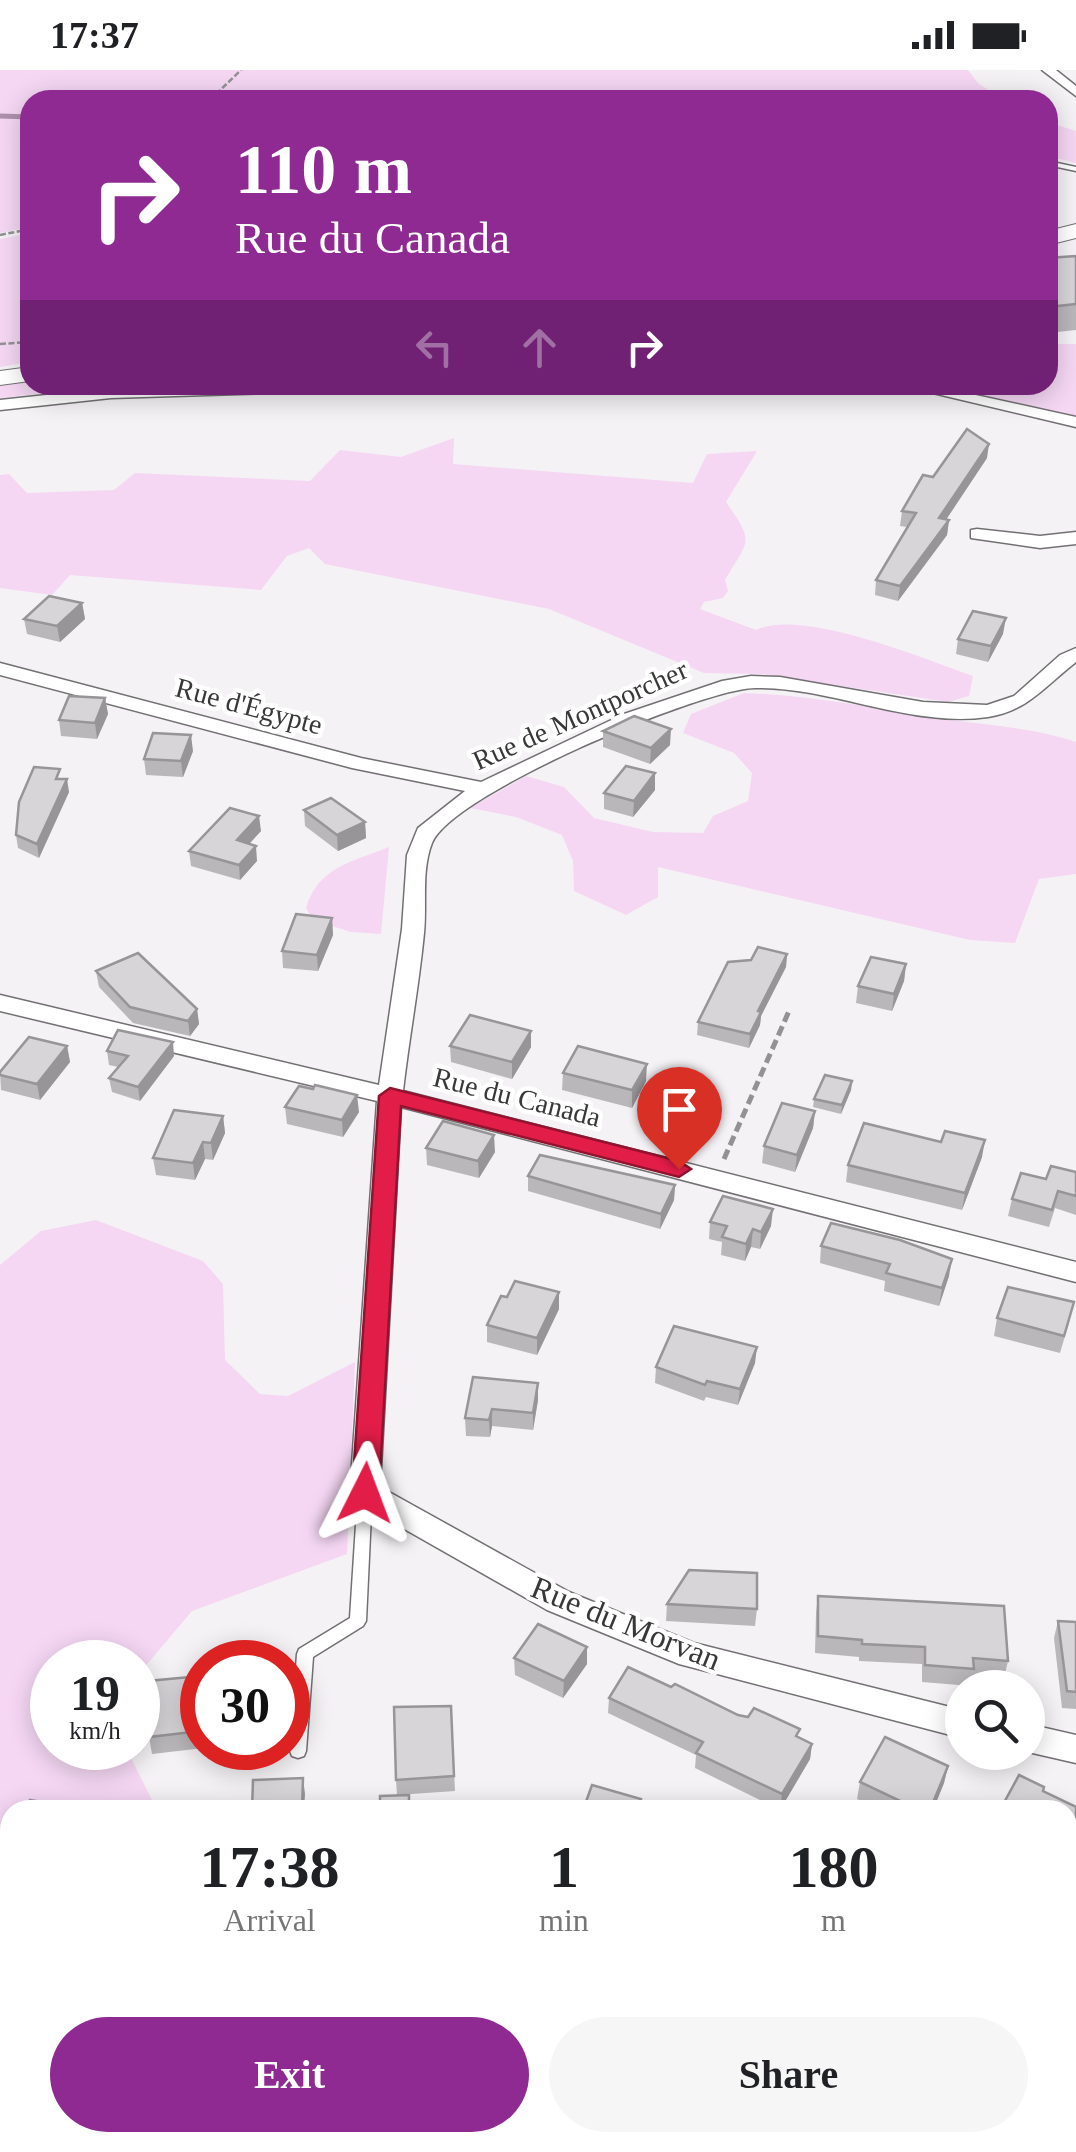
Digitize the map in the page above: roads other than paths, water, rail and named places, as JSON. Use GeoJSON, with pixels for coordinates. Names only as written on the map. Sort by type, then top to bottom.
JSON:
{"type":"FeatureCollection","features":[{"type":"Feature","properties":{"kind":"street"},"geometry":{"type":"LineString","coordinates":[[1048,70],[1076,92]]}},
{"type":"Feature","properties":{"kind":"street"},"geometry":{"type":"LineString","coordinates":[[0,404],[84,395]]}},
{"type":"Feature","properties":{"kind":"street"},"geometry":{"type":"LineString","coordinates":[[953,395],[1076,422]]}},
{"type":"Feature","properties":{"kind":"street"},"geometry":{"type":"LineString","coordinates":[[976,534],[1040,542],[1076,538]]}},
{"type":"Feature","properties":{"kind":"street","name":"Rue de Montporcher"},"geometry":{"type":"LineString","coordinates":[[365,1493],[390,1096],[424,834],[439,817],[485,788],[708,690],[751,682],[837,690],[984,714],[1014,704],[1076,654]]}},
{"type":"Feature","properties":{"kind":"street","name":"Rue d'Égypte"},"geometry":{"type":"LineString","coordinates":[[0,669],[359,764],[485,788]]}},
{"type":"Feature","properties":{"kind":"street","name":"Rue du Canada"},"geometry":{"type":"LineString","coordinates":[[0,1003],[390,1096],[1076,1272]]}},
{"type":"Feature","properties":{"kind":"street","name":"Rue du Morvan"},"geometry":{"type":"LineString","coordinates":[[365,1493],[558,1601],[690,1655],[945,1720]]}},
{"type":"Feature","properties":{"kind":"street"},"geometry":{"type":"LineString","coordinates":[[1045,1742],[1076,1750]]}},
{"type":"Feature","properties":{"kind":"lane"},"geometry":{"type":"LineString","coordinates":[[310,1651],[358,1621],[365,1493]]}},
{"type":"Feature","properties":{"kind":"waterway"},"geometry":{"type":"LineString","coordinates":[[0,116],[20,117]]}}]}
